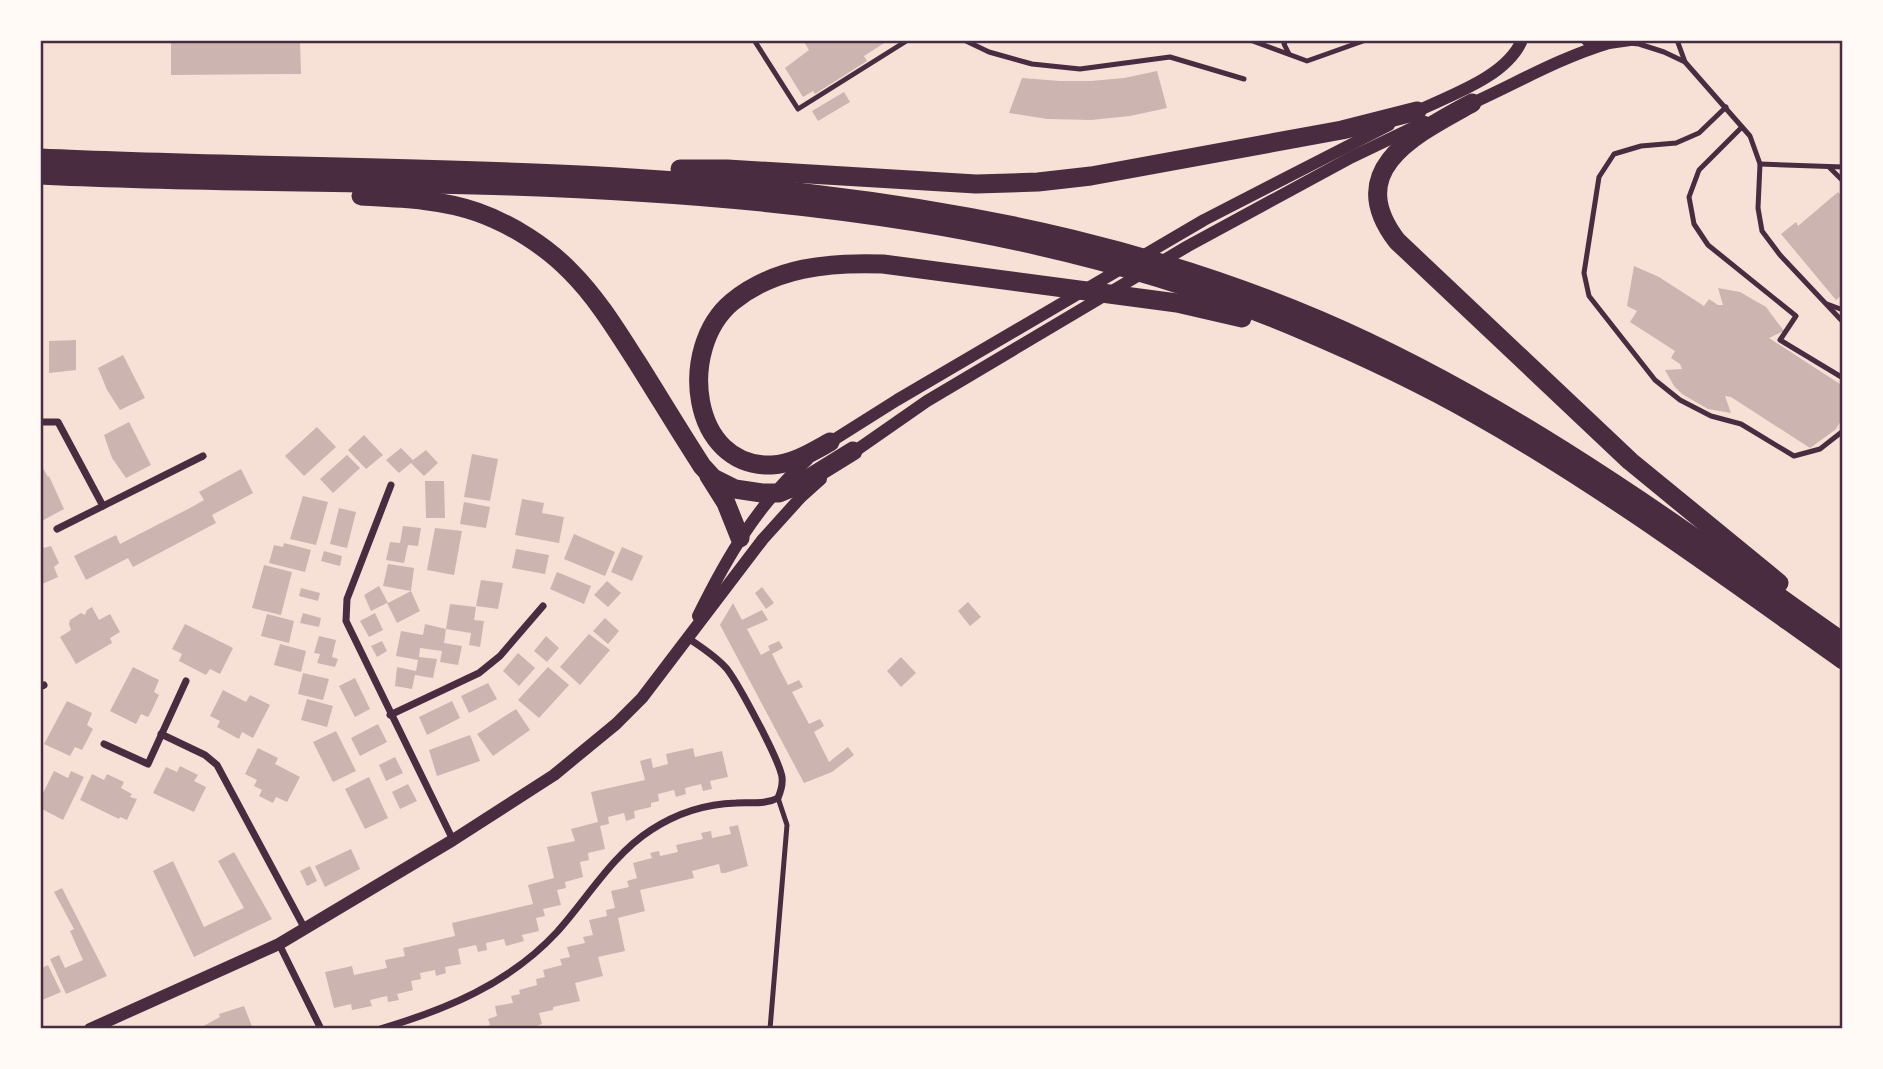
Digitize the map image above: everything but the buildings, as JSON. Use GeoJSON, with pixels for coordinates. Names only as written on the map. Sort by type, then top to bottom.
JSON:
{"type":"FeatureCollection","features":[{"type":"Feature","properties":{"kind":"highway"},"geometry":{"type":"LineString","coordinates":[[1472,103],[1410,139],[1390,159],[1377,193],[1378,204],[1388,229],[1397,241],[1630,461],[1843,633]]}},
{"type":"Feature","properties":{"kind":"highway"},"geometry":{"type":"LineString","coordinates":[[481,171],[727,169],[976,184],[1038,182],[1091,176],[1318,134],[1417,111]]}},
{"type":"Feature","properties":{"kind":"highway"},"geometry":{"type":"LineString","coordinates":[[40,158],[665,179],[852,198],[945,212],[1031,228],[1112,249],[1284,306],[1429,372],[1489,405],[1611,481],[1843,642]]}},
{"type":"Feature","properties":{"kind":"highway"},"geometry":{"type":"LineString","coordinates":[[40,175],[602,191],[716,198],[893,219],[1035,245],[1166,281],[1277,319],[1376,363],[1476,414],[1640,518],[1843,660]]}},
{"type":"Feature","properties":{"kind":"highway"},"geometry":{"type":"LineString","coordinates":[[214,180],[306,193],[434,202],[475,211],[514,229],[541,247],[570,270],[613,324],[726,503],[740,538]]}},
{"type":"Feature","properties":{"kind":"highway"},"geometry":{"type":"LineString","coordinates":[[830,442],[786,463],[760,464],[749,461],[725,447],[699,404],[698,368],[703,348],[718,317],[731,303],[767,280],[808,267],[836,263],[883,264],[1177,303],[1236,316],[1376,363]]}},
{"type":"Feature","properties":{"kind":"highway"},"geometry":{"type":"LineString","coordinates":[[702,466],[713,478],[735,489],[774,493],[789,491],[853,451]]}},
{"type":"Feature","properties":{"kind":"street"},"geometry":{"type":"LineString","coordinates":[[688,638],[740,538],[774,493],[803,463],[830,442],[1223,209],[1499,69],[1514,55],[1522,40]]}},
{"type":"Feature","properties":{"kind":"street"},"geometry":{"type":"LineString","coordinates":[[1587,40],[1609,43]]}},
{"type":"Feature","properties":{"kind":"street"},"geometry":{"type":"LineString","coordinates":[[90,1029],[279,944],[453,840],[555,775],[616,724],[642,698],[776,524],[801,497],[853,451],[927,401],[1232,221],[1402,132],[1472,103],[1581,51],[1626,41]]}},
{"type":"Feature","properties":{"kind":"street"},"geometry":{"type":"LineString","coordinates":[[40,422],[58,422],[103,506]]}},
{"type":"Feature","properties":{"kind":"street"},"geometry":{"type":"LineString","coordinates":[[57,529],[203,456]]}},
{"type":"Feature","properties":{"kind":"street"},"geometry":{"type":"LineString","coordinates":[[391,485],[347,599],[349,631],[453,840]]}},
{"type":"Feature","properties":{"kind":"street"},"geometry":{"type":"LineString","coordinates":[[390,715],[479,673],[500,656],[543,606]]}},
{"type":"Feature","properties":{"kind":"street"},"geometry":{"type":"LineString","coordinates":[[380,1029],[434,1012],[473,994],[524,963],[557,932],[625,851],[649,830],[677,815],[706,806],[764,803],[778,798],[782,778],[780,768],[741,692],[726,668],[688,638]]}},
{"type":"Feature","properties":{"kind":"street"},"geometry":{"type":"LineString","coordinates":[[104,744],[148,764],[186,681]]}},
{"type":"Feature","properties":{"kind":"street"},"geometry":{"type":"LineString","coordinates":[[162,734],[205,755],[217,765],[305,929]]}},
{"type":"Feature","properties":{"kind":"street"},"geometry":{"type":"LineString","coordinates":[[279,944],[321,1029]]}},
{"type":"Feature","properties":{"kind":"lane"},"geometry":{"type":"LineString","coordinates":[[754,40],[798,109],[908,40]]}},
{"type":"Feature","properties":{"kind":"lane"},"geometry":{"type":"LineString","coordinates":[[964,40],[989,52],[1032,64],[1080,69],[1170,57],[1244,79]]}},
{"type":"Feature","properties":{"kind":"lane"},"geometry":{"type":"LineString","coordinates":[[1250,40],[1307,61],[1366,40]]}},
{"type":"Feature","properties":{"kind":"lane"},"geometry":{"type":"LineString","coordinates":[[1286,40],[1284,44],[1289,54]]}},
{"type":"Feature","properties":{"kind":"lane"},"geometry":{"type":"LineString","coordinates":[[1677,40],[1685,62]]}},
{"type":"Feature","properties":{"kind":"lane"},"geometry":{"type":"LineString","coordinates":[[1626,41],[1664,52],[1685,62],[1750,136],[1760,164],[1758,208],[1762,231],[1780,255],[1843,322]]}},
{"type":"Feature","properties":{"kind":"lane"},"geometry":{"type":"LineString","coordinates":[[1726,107],[1699,132],[1676,144],[1641,146],[1614,154],[1599,177],[1584,273],[1589,296],[1655,380],[1680,400],[1710,416],[1741,424],[1794,456],[1820,449],[1843,431]]}},
{"type":"Feature","properties":{"kind":"lane"},"geometry":{"type":"LineString","coordinates":[[1742,127],[1699,170],[1689,197],[1694,224],[1708,245],[1796,316],[1780,340],[1843,378]]}},
{"type":"Feature","properties":{"kind":"lane"},"geometry":{"type":"LineString","coordinates":[[1760,164],[1843,167]]}},
{"type":"Feature","properties":{"kind":"lane"},"geometry":{"type":"LineString","coordinates":[[1829,167],[1843,181]]}},
{"type":"Feature","properties":{"kind":"lane"},"geometry":{"type":"LineString","coordinates":[[1824,303],[1843,310]]}},
{"type":"Feature","properties":{"kind":"lane"},"geometry":{"type":"LineString","coordinates":[[769,1029],[787,825],[778,798]]}}]}
